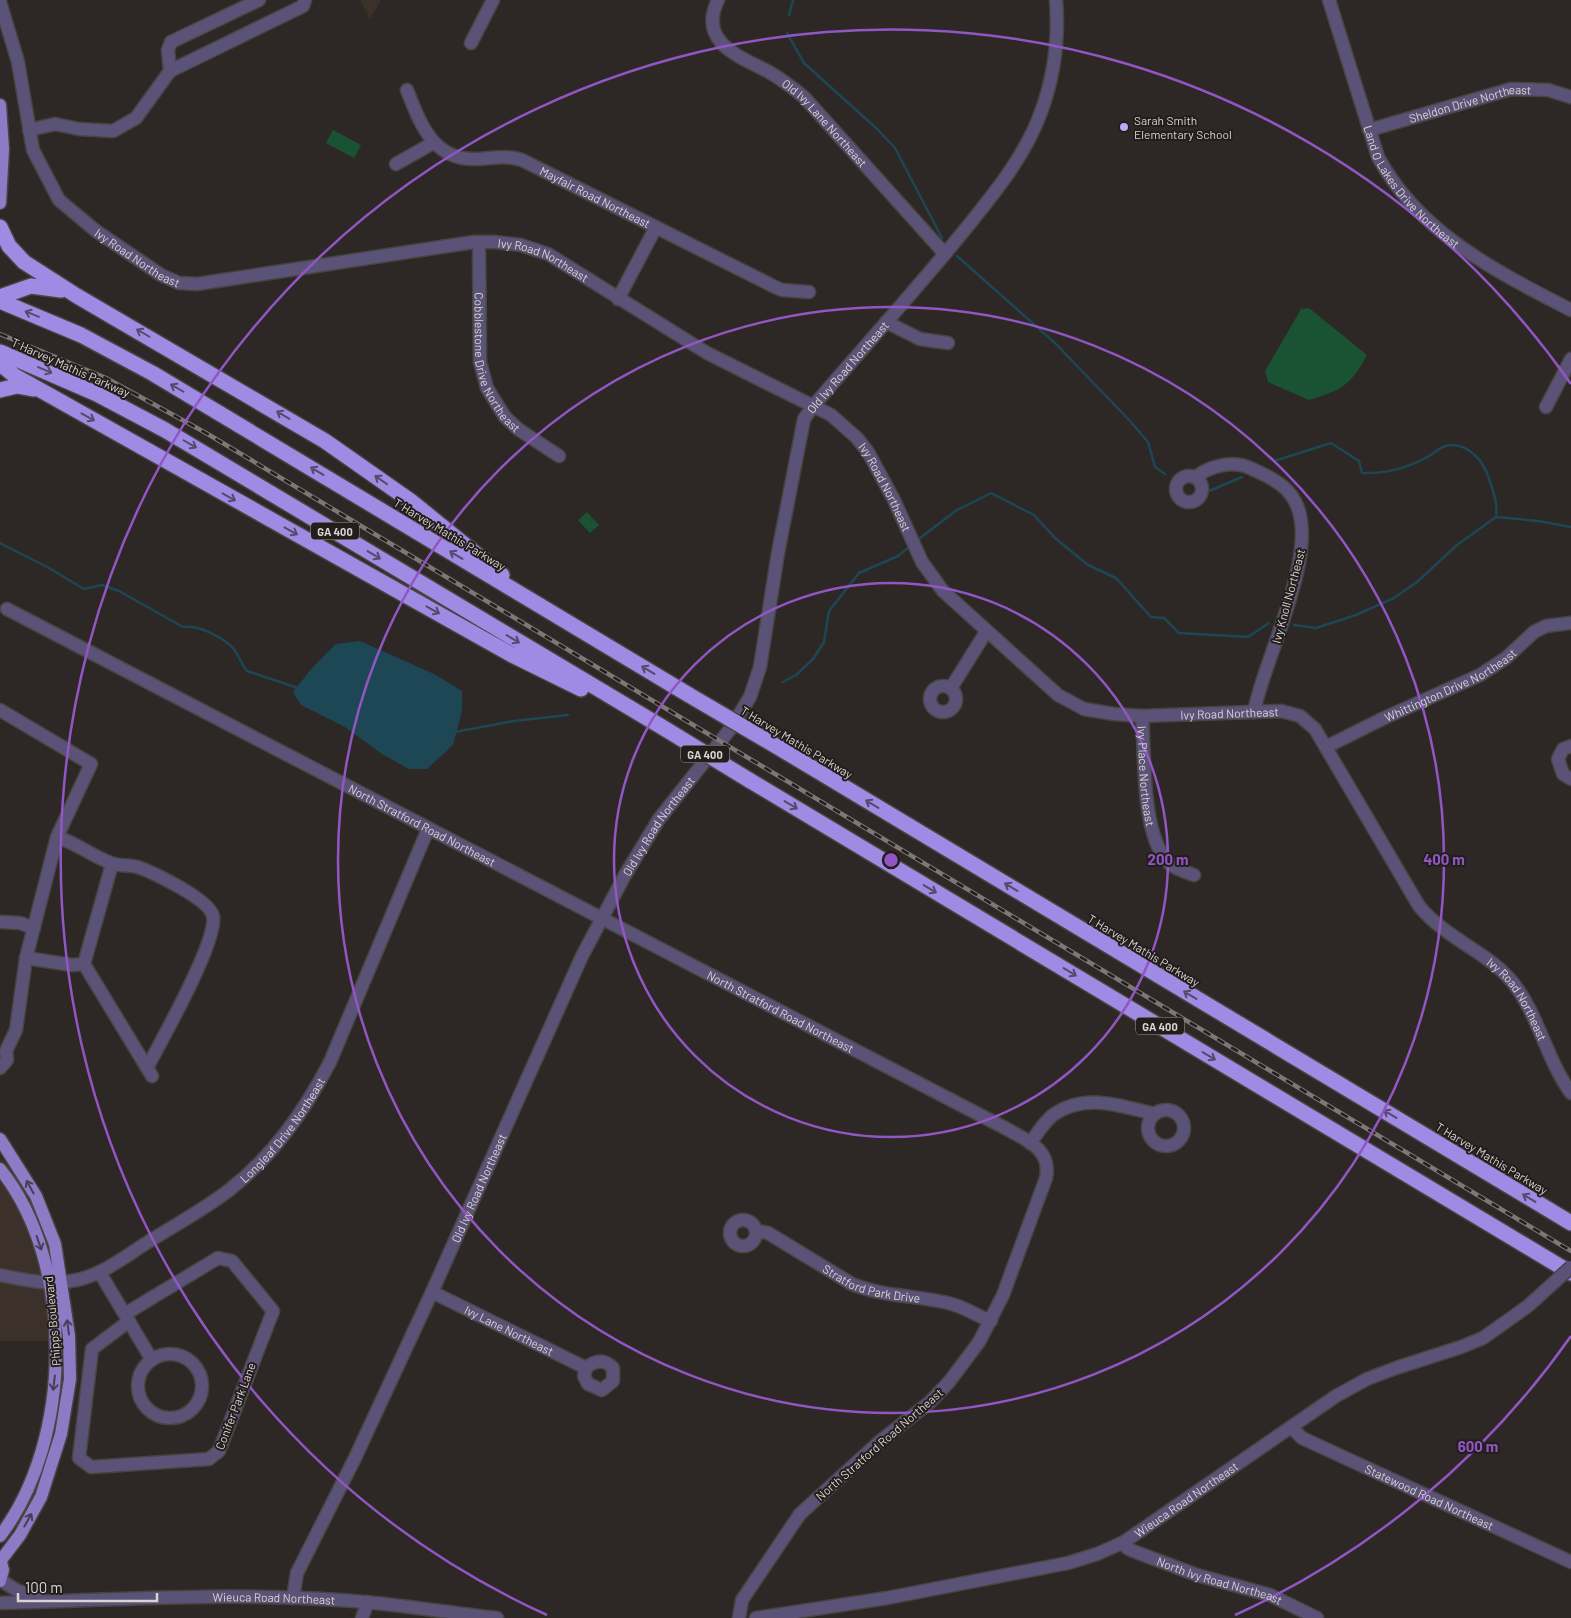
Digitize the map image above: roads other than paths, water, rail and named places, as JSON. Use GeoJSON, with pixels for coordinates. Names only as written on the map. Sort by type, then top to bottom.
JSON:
{"type":"FeatureCollection","features":[{"type":"Feature","properties":{"kind":"highway"},"geometry":{"type":"LineString","coordinates":[[0,227],[15,254],[77,296],[325,441],[447,529],[528,598]]}},
{"type":"Feature","properties":{"kind":"highway"},"geometry":{"type":"LineString","coordinates":[[0,297],[31,286],[44,286],[77,296]]}},
{"type":"Feature","properties":{"kind":"highway","name":"T Harvey Mathis Parkway"},"geometry":{"type":"LineString","coordinates":[[0,301],[81,335],[152,373],[1571,1223]]}},
{"type":"Feature","properties":{"kind":"highway","name":"T Harvey Mathis Parkway"},"geometry":{"type":"LineString","coordinates":[[0,352],[97,394],[165,430],[1571,1273]]}},
{"type":"Feature","properties":{"kind":"highway"},"geometry":{"type":"LineString","coordinates":[[0,364],[15,376],[42,392],[512,655],[662,727]]}},
{"type":"Feature","properties":{"kind":"highway"},"geometry":{"type":"LineString","coordinates":[[0,390],[18,386],[42,392]]}},
{"type":"Feature","properties":{"kind":"main road"},"geometry":{"type":"LineString","coordinates":[[0,105],[3,149],[0,203]]}},
{"type":"Feature","properties":{"kind":"main road","name":"Phipps Boulevard"},"geometry":{"type":"LineString","coordinates":[[0,1139],[21,1170],[46,1218],[55,1244],[56,1282],[55,1378],[50,1410],[39,1459],[27,1491],[0,1536]]}},
{"type":"Feature","properties":{"kind":"main road","name":"Phipps Boulevard"},"geometry":{"type":"LineString","coordinates":[[0,1170],[24,1204],[56,1282],[69,1336],[70,1379],[61,1434],[41,1497],[20,1535],[0,1559]]}},
{"type":"Feature","properties":{"kind":"main road"},"geometry":{"type":"LineString","coordinates":[[0,1559],[3,1570],[0,1580]]}},
{"type":"Feature","properties":{"kind":"street"},"geometry":{"type":"LineString","coordinates":[[170,72],[168,50],[171,42],[259,0]]}},
{"type":"Feature","properties":{"kind":"street"},"geometry":{"type":"LineString","coordinates":[[29,130],[55,124],[78,129],[113,131],[136,118],[170,72],[303,6],[305,0]]}},
{"type":"Feature","properties":{"kind":"street"},"geometry":{"type":"LineString","coordinates":[[471,43],[493,0]]}},
{"type":"Feature","properties":{"kind":"street","name":"Old Ivy Lane Northeast"},"geometry":{"type":"LineString","coordinates":[[718,0],[714,17],[715,28],[725,48],[736,57],[778,78],[804,97],[945,254]]}},
{"type":"Feature","properties":{"kind":"street","name":"Old Ivy Road Northeast"},"geometry":{"type":"LineString","coordinates":[[293,1598],[297,1574],[355,1458],[432,1292],[557,1010],[601,919],[659,819],[731,728],[750,697],[763,651],[778,553],[804,419],[993,195],[1024,148],[1041,113],[1051,82],[1056,51],[1056,0]]}},
{"type":"Feature","properties":{"kind":"street","name":"Land O Lakes Drive Northeast"},"geometry":{"type":"LineString","coordinates":[[1328,0],[1378,157],[1391,180],[1409,203],[1432,225],[1495,270],[1571,310]]}},
{"type":"Feature","properties":{"kind":"street","name":"Ivy Road Northeast"},"geometry":{"type":"LineString","coordinates":[[0,2],[18,62],[33,150],[51,187],[71,212],[161,275],[179,283],[198,284],[479,242],[521,245],[548,254],[707,353],[814,405],[844,426],[868,452],[932,577],[959,608],[1045,686],[1070,702],[1098,712],[1142,716],[1281,711],[1300,716],[1315,729],[1419,906],[1440,929],[1493,964],[1514,984],[1526,1003],[1554,1063],[1571,1093]]}},
{"type":"Feature","properties":{"kind":"street","name":"Sheldon Drive Northeast"},"geometry":{"type":"LineString","coordinates":[[1369,130],[1511,89],[1548,90],[1571,97]]}},
{"type":"Feature","properties":{"kind":"street","name":"Mayfair Road Northeast"},"geometry":{"type":"LineString","coordinates":[[407,90],[422,128],[433,143],[447,153],[462,158],[503,156],[522,160],[773,286],[782,290],[809,292]]}},
{"type":"Feature","properties":{"kind":"street"},"geometry":{"type":"LineString","coordinates":[[396,164],[433,143]]}},
{"type":"Feature","properties":{"kind":"street"},"geometry":{"type":"LineString","coordinates":[[618,299],[656,227]]}},
{"type":"Feature","properties":{"kind":"street","name":"Cobblestone Drive Northeast"},"geometry":{"type":"LineString","coordinates":[[479,242],[480,362],[487,388],[500,410],[518,430],[560,456]]}},
{"type":"Feature","properties":{"kind":"street"},"geometry":{"type":"LineString","coordinates":[[886,322],[920,339],[948,343]]}},
{"type":"Feature","properties":{"kind":"street"},"geometry":{"type":"LineString","coordinates":[[1546,407],[1571,359]]}},
{"type":"Feature","properties":{"kind":"street","name":"Ivy Knoll Northeast"},"geometry":{"type":"LineString","coordinates":[[1196,477],[1203,471],[1230,464],[1243,464],[1266,475],[1291,494],[1296,505],[1301,526],[1301,548],[1287,608],[1258,691],[1254,712]]}},
{"type":"Feature","properties":{"kind":"street","name":"North Stratford Road Northeast"},"geometry":{"type":"LineString","coordinates":[[7,609],[1030,1143],[1044,1154],[1047,1163],[1046,1178],[991,1321],[949,1382],[930,1402],[878,1443],[800,1514],[742,1600],[739,1618]]}},
{"type":"Feature","properties":{"kind":"street","name":"Whittington Drive Northeast"},"geometry":{"type":"LineString","coordinates":[[1326,748],[1382,719],[1480,675],[1506,658],[1534,632],[1546,626],[1571,623]]}},
{"type":"Feature","properties":{"kind":"street"},"geometry":{"type":"LineString","coordinates":[[951,688],[986,632]]}},
{"type":"Feature","properties":{"kind":"street"},"geometry":{"type":"LineString","coordinates":[[0,710],[91,764],[57,836],[26,958],[16,1030],[3,1052],[7,1060],[0,1068]]}},
{"type":"Feature","properties":{"kind":"street","name":"Ivy Place Northeast"},"geometry":{"type":"LineString","coordinates":[[1142,716],[1149,823],[1158,849],[1170,864],[1194,875]]}},
{"type":"Feature","properties":{"kind":"street"},"geometry":{"type":"LineString","coordinates":[[1571,746],[1563,749],[1558,759],[1563,774],[1571,779]]}},
{"type":"Feature","properties":{"kind":"street","name":"Longleaf Drive Northeast"},"geometry":{"type":"LineString","coordinates":[[0,1275],[56,1282],[100,1273],[228,1191],[263,1160],[293,1125],[313,1094],[330,1062],[428,829]]}},
{"type":"Feature","properties":{"kind":"street"},"geometry":{"type":"LineString","coordinates":[[57,836],[112,864],[137,867],[203,901],[213,914],[213,924],[196,974],[149,1072],[84,964],[112,864]]}},
{"type":"Feature","properties":{"kind":"street"},"geometry":{"type":"LineString","coordinates":[[2,919],[34,928]]}},
{"type":"Feature","properties":{"kind":"street"},"geometry":{"type":"LineString","coordinates":[[26,958],[72,965],[84,964]]}},
{"type":"Feature","properties":{"kind":"street"},"geometry":{"type":"LineString","coordinates":[[1030,1143],[1052,1116],[1072,1105],[1098,1101],[1155,1114]]}},
{"type":"Feature","properties":{"kind":"street","name":"Stratford Park Drive"},"geometry":{"type":"LineString","coordinates":[[757,1230],[768,1234],[852,1284],[866,1290],[891,1296],[952,1303],[991,1321]]}},
{"type":"Feature","properties":{"kind":"street","name":"Conifer Park Lane"},"geometry":{"type":"LineString","coordinates":[[218,1258],[232,1261],[273,1311],[220,1451],[209,1459],[91,1467],[78,1458],[92,1349],[127,1318],[218,1258]]}},
{"type":"Feature","properties":{"kind":"street","name":"Wieuca Road Northeast"},"geometry":{"type":"LineString","coordinates":[[756,1618],[816,1614],[887,1598],[1068,1563],[1097,1554],[1124,1542],[1336,1396],[1367,1379],[1461,1347],[1487,1336],[1528,1306],[1571,1266]]}},
{"type":"Feature","properties":{"kind":"street"},"geometry":{"type":"LineString","coordinates":[[100,1273],[152,1360]]}},
{"type":"Feature","properties":{"kind":"street","name":"Ivy Lane Northeast"},"geometry":{"type":"LineString","coordinates":[[432,1292],[586,1368]]}},
{"type":"Feature","properties":{"kind":"street"},"geometry":{"type":"LineString","coordinates":[[169,1354],[187,1359],[195,1366],[202,1386],[196,1404],[189,1412],[176,1418],[166,1418],[148,1410],[142,1402],[138,1382],[142,1371],[152,1360],[169,1354]]}},
{"type":"Feature","properties":{"kind":"street","name":"Statewood Road Northeast"},"geometry":{"type":"LineString","coordinates":[[1291,1427],[1302,1438],[1571,1562]]}},
{"type":"Feature","properties":{"kind":"street","name":"North Ivy Road Northeast"},"geometry":{"type":"LineString","coordinates":[[1124,1542],[1133,1551],[1197,1575],[1270,1595],[1317,1618]]}},
{"type":"Feature","properties":{"kind":"street","name":"Wieuca Road Northeast"},"geometry":{"type":"LineString","coordinates":[[0,1580],[32,1596],[49,1600]]}},
{"type":"Feature","properties":{"kind":"street","name":"Wieuca Road Northeast"},"geometry":{"type":"LineString","coordinates":[[0,1591],[28,1602]]}},
{"type":"Feature","properties":{"kind":"street","name":"Wieuca Road Northeast"},"geometry":{"type":"LineString","coordinates":[[0,1603],[184,1597],[293,1598],[368,1602],[497,1618]]}},
{"type":"Feature","properties":{"kind":"street"},"geometry":{"type":"LineString","coordinates":[[362,1618],[368,1602]]}},
{"type":"Feature","properties":{"kind":"water"},"geometry":{"type":"Polygon","coordinates":[[[360,641],[434,674],[462,691],[462,711],[453,745],[427,769],[409,769],[382,754],[345,727],[301,705],[293,692],[312,668],[336,644],[360,641]]]}},
{"type":"Feature","properties":{"kind":"waterway"},"geometry":{"type":"LineString","coordinates":[[789,15],[793,0]]}},
{"type":"Feature","properties":{"kind":"waterway"},"geometry":{"type":"LineString","coordinates":[[787,33],[804,63],[876,128],[895,148],[942,238]]}},
{"type":"Feature","properties":{"kind":"waterway"},"geometry":{"type":"LineString","coordinates":[[957,256],[1055,343],[1130,421],[1148,442],[1155,467],[1165,474]]}},
{"type":"Feature","properties":{"kind":"waterway"},"geometry":{"type":"LineString","coordinates":[[1274,461],[1331,443],[1359,461],[1362,473],[1379,472],[1413,464],[1446,446],[1459,446],[1475,455],[1486,470],[1495,496],[1496,517]]}},
{"type":"Feature","properties":{"kind":"waterway"},"geometry":{"type":"LineString","coordinates":[[1209,491],[1242,477]]}},
{"type":"Feature","properties":{"kind":"waterway"},"geometry":{"type":"LineString","coordinates":[[920,538],[957,510],[991,493],[1034,515],[1055,538],[1088,565],[1116,578],[1151,617],[1164,618],[1179,633],[1248,637],[1269,623]]}},
{"type":"Feature","properties":{"kind":"waterway"},"geometry":{"type":"LineString","coordinates":[[1294,625],[1316,628],[1356,615],[1394,598],[1417,582],[1457,545],[1496,517],[1538,521],[1571,527]]}},
{"type":"Feature","properties":{"kind":"waterway"},"geometry":{"type":"LineString","coordinates":[[0,543],[49,568],[84,589],[102,585],[119,591],[183,627],[209,632],[232,647],[247,671],[298,688]]}},
{"type":"Feature","properties":{"kind":"waterway"},"geometry":{"type":"LineString","coordinates":[[783,682],[796,675],[813,659],[824,642],[829,611],[859,573],[898,556],[908,548]]}},
{"type":"Feature","properties":{"kind":"waterway"},"geometry":{"type":"LineString","coordinates":[[455,732],[514,721],[568,715]]}},
{"type":"Feature","properties":{"kind":"railway"},"geometry":{"type":"LineString","coordinates":[[0,334],[106,378],[206,433],[1571,1251]]}},
{"type":"Feature","properties":{"kind":"place","name":"Sarah Smith Elementary School"},"geometry":{"type":"Point","coordinates":[1124,127]}}]}
